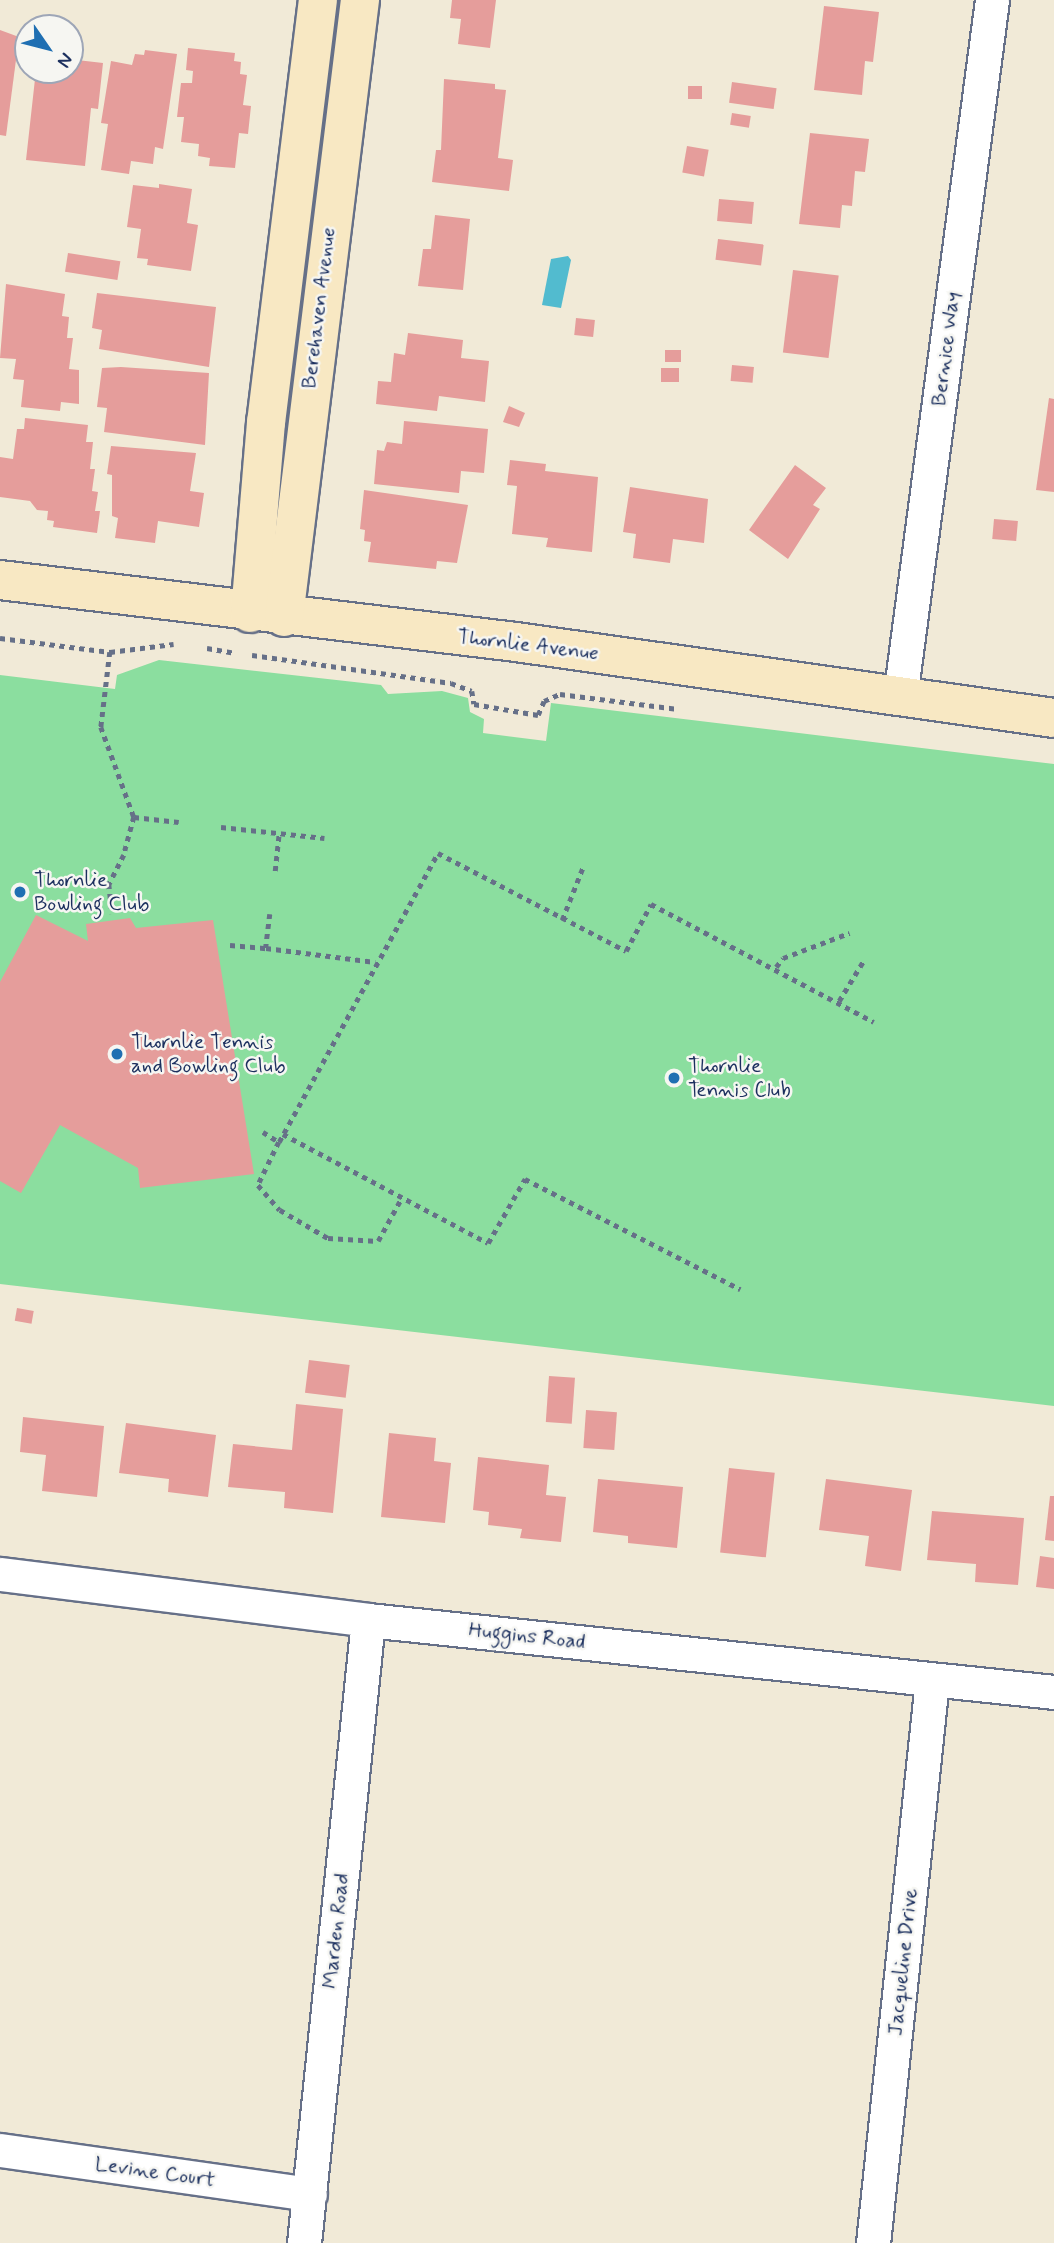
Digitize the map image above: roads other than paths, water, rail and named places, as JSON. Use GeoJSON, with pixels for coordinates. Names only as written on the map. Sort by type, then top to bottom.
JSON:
{"type":"FeatureCollection","features":[{"type":"Feature","properties":{"kind":"street","name":"Bernice Way"},"geometry":{"type":"LineString","coordinates":[[900,697],[992,0]]}},
{"type":"Feature","properties":{"kind":"street"},"geometry":{"type":"LineString","coordinates":[[311,1],[360,4]]}},
{"type":"Feature","properties":{"kind":"street","name":"Berehaven Avenue"},"geometry":{"type":"LineString","coordinates":[[267,615],[266,423],[311,1]]}},
{"type":"Feature","properties":{"kind":"street","name":"Berehaven Avenue"},"geometry":{"type":"LineString","coordinates":[[267,615],[360,4]]}},
{"type":"Feature","properties":{"kind":"street","name":"Thornlie Avenue"},"geometry":{"type":"LineString","coordinates":[[0,580],[267,615],[516,642],[1054,718]]}},
{"type":"Feature","properties":{"kind":"street","name":"Huggins Road"},"geometry":{"type":"LineString","coordinates":[[0,1574],[368,1620],[1054,1692]]}},
{"type":"Feature","properties":{"kind":"street","name":"Marden Road"},"geometry":{"type":"LineString","coordinates":[[304,2243],[368,1620]]}},
{"type":"Feature","properties":{"kind":"street","name":"Jacqueline Drive"},"geometry":{"type":"LineString","coordinates":[[873,2243],[932,1681]]}},
{"type":"Feature","properties":{"kind":"street","name":"Levine Court"},"geometry":{"type":"LineString","coordinates":[[0,2150],[310,2193]]}},
{"type":"Feature","properties":{"kind":"water"},"geometry":{"type":"Polygon","coordinates":[[[568,256],[571,260],[561,308],[542,305],[551,259],[568,256]]]}},
{"type":"Feature","properties":{"kind":"place","name":"Thornlie Bowling Club"},"geometry":{"type":"Point","coordinates":[20,892]}},
{"type":"Feature","properties":{"kind":"place","name":"Thornlie Tennis and Bowling Club"},"geometry":{"type":"Point","coordinates":[117,1054]}},
{"type":"Feature","properties":{"kind":"place","name":"Thornlie Tennis Club"},"geometry":{"type":"Point","coordinates":[674,1078]}}]}
